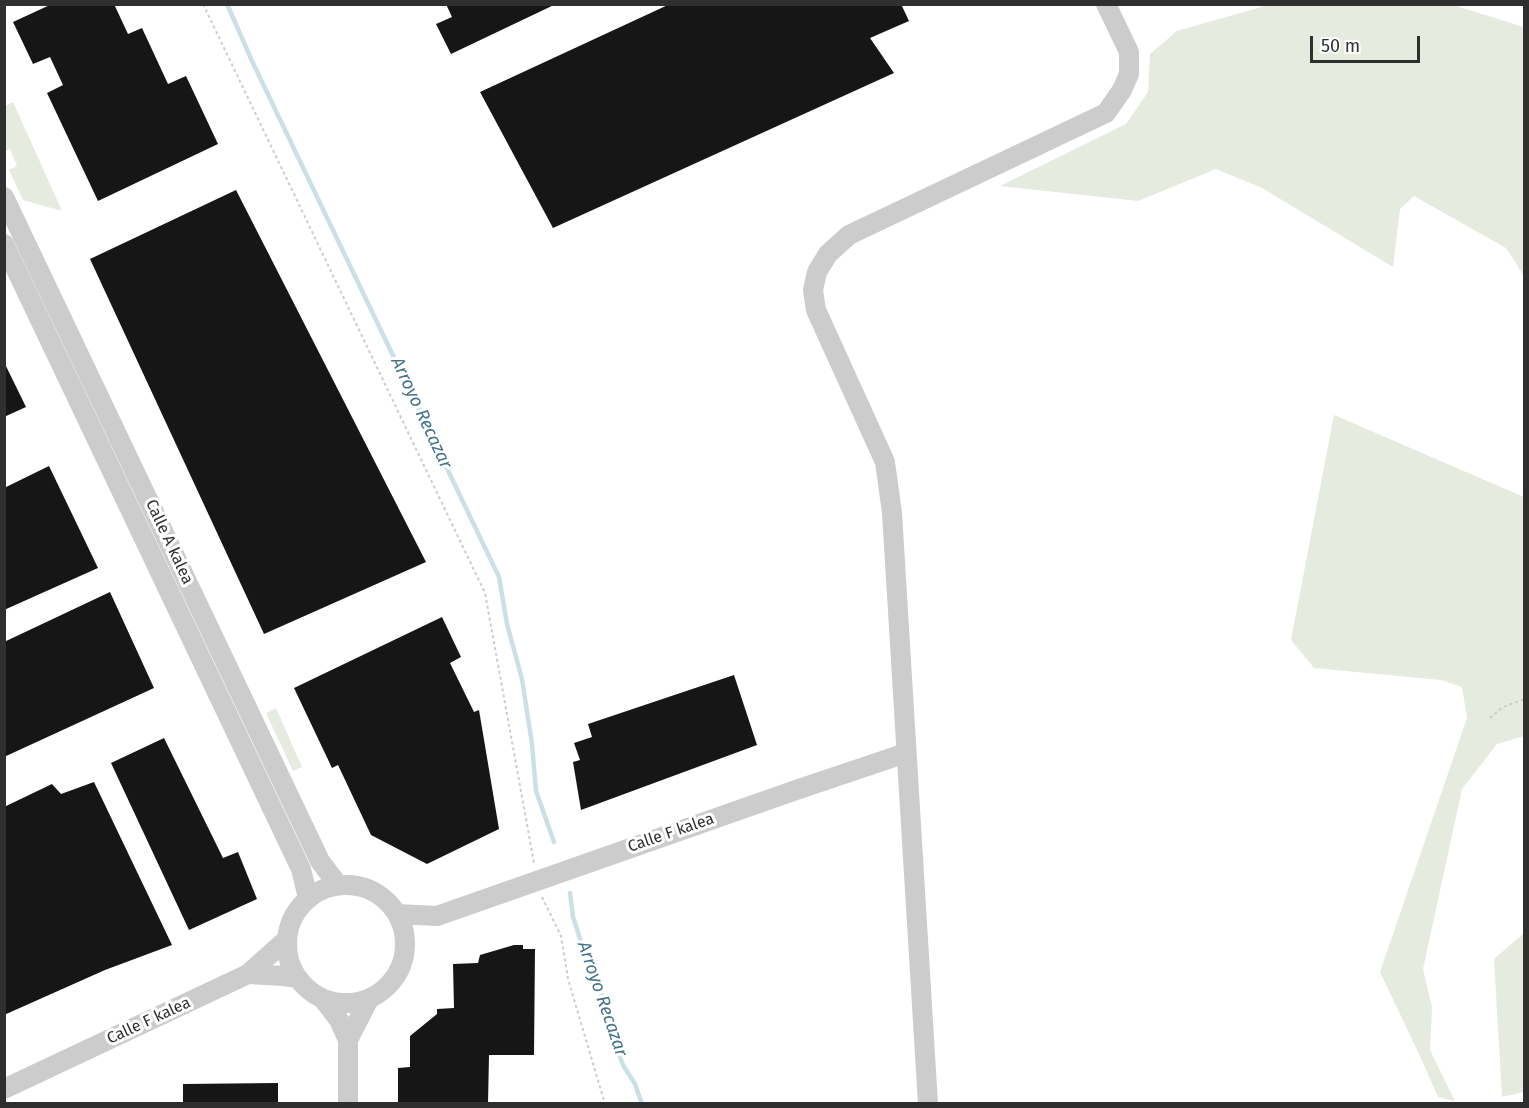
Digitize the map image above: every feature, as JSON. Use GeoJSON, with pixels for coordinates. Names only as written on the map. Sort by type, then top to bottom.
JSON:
{"type":"FeatureCollection","features":[{"type":"Feature","properties":{"kind":"street"},"geometry":{"type":"LineString","coordinates":[[928,1104],[892,513],[885,462],[816,310],[813,290],[817,272],[828,254],[849,235],[1106,113],[1122,90],[1129,74],[1129,52],[1107,4]]}},
{"type":"Feature","properties":{"kind":"street","name":"Calle A kalea"},"geometry":{"type":"LineString","coordinates":[[4,197],[320,861],[338,885]]}},
{"type":"Feature","properties":{"kind":"street","name":"Calle A kalea"},"geometry":{"type":"LineString","coordinates":[[4,244],[10,270],[301,869],[308,898]]}},
{"type":"Feature","properties":{"kind":"street"},"geometry":{"type":"LineString","coordinates":[[10,270],[33,258]]}},
{"type":"Feature","properties":{"kind":"street","name":"Calle F kalea"},"geometry":{"type":"LineString","coordinates":[[397,914],[437,916],[906,753]]}},
{"type":"Feature","properties":{"kind":"street"},"geometry":{"type":"LineString","coordinates":[[338,885],[366,888],[378,894],[397,914],[404,930],[405,946],[399,972],[381,992],[369,999],[354,1003],[338,1003],[323,999],[304,987],[288,960],[286,940],[297,910],[317,892],[338,885]]}},
{"type":"Feature","properties":{"kind":"street","name":"Calle F kalea"},"geometry":{"type":"LineString","coordinates":[[405,946],[437,916]]}},
{"type":"Feature","properties":{"kind":"street"},"geometry":{"type":"LineString","coordinates":[[248,974],[286,940]]}},
{"type":"Feature","properties":{"kind":"street","name":"Calle F kalea"},"geometry":{"type":"LineString","coordinates":[[4,1089],[248,974],[297,978]]}},
{"type":"Feature","properties":{"kind":"street"},"geometry":{"type":"LineString","coordinates":[[323,999],[339,1020],[348,1040],[348,1104]]}},
{"type":"Feature","properties":{"kind":"street"},"geometry":{"type":"LineString","coordinates":[[348,1040],[369,999]]}},
{"type":"Feature","properties":{"kind":"path"},"geometry":{"type":"LineString","coordinates":[[202,4],[485,593],[541,894],[561,936],[568,979],[605,1104]]}},
{"type":"Feature","properties":{"kind":"path"},"geometry":{"type":"LineString","coordinates":[[1490,718],[1503,707],[1524,699]]}},
{"type":"Feature","properties":{"kind":"shaded area"},"geometry":{"type":"Polygon","coordinates":[[[1272,4],[1453,5],[1524,27],[1524,276],[1506,248],[1414,196],[1400,209],[1393,267],[1262,188],[1216,169],[1138,201],[1000,186],[1126,124],[1148,92],[1150,54],[1177,31],[1272,4]]]}},
{"type":"Feature","properties":{"kind":"shaded area"},"geometry":{"type":"Polygon","coordinates":[[[13,102],[62,211],[23,200],[9,170],[17,166],[10,149],[5,151],[5,106],[13,102]]]}},
{"type":"Feature","properties":{"kind":"shaded area"},"geometry":{"type":"Polygon","coordinates":[[[1334,415],[1524,497],[1524,736],[1497,744],[1462,789],[1423,969],[1432,1007],[1430,1050],[1455,1101],[1438,1097],[1380,972],[1467,718],[1462,687],[1441,680],[1314,668],[1291,640],[1334,415]]]}},
{"type":"Feature","properties":{"kind":"shaded area"},"geometry":{"type":"Polygon","coordinates":[[[276,708],[302,767],[293,771],[266,713],[276,708]]]}},
{"type":"Feature","properties":{"kind":"shaded area"},"geometry":{"type":"Polygon","coordinates":[[[1524,933],[1524,1092],[1502,1097],[1494,959],[1524,933]]]}},
{"type":"Feature","properties":{"kind":"building"},"geometry":{"type":"Polygon","coordinates":[[[52,4],[114,4],[128,34],[142,28],[168,84],[186,76],[218,144],[98,201],[47,93],[63,85],[50,57],[33,64],[13,22],[52,4]]]}},
{"type":"Feature","properties":{"kind":"building"},"geometry":{"type":"Polygon","coordinates":[[[446,4],[556,4],[451,54],[436,24],[452,17],[446,4]]]}},
{"type":"Feature","properties":{"kind":"building"},"geometry":{"type":"Polygon","coordinates":[[[670,4],[901,4],[909,21],[870,38],[894,73],[553,228],[480,92],[670,4]]]}},
{"type":"Feature","properties":{"kind":"building"},"geometry":{"type":"Polygon","coordinates":[[[236,190],[426,562],[264,634],[90,259],[236,190]]]}},
{"type":"Feature","properties":{"kind":"building"},"geometry":{"type":"Polygon","coordinates":[[[4,362],[26,407],[4,417],[4,362]]]}},
{"type":"Feature","properties":{"kind":"building"},"geometry":{"type":"Polygon","coordinates":[[[49,466],[98,568],[4,610],[4,488],[49,466]]]}},
{"type":"Feature","properties":{"kind":"building"},"geometry":{"type":"Polygon","coordinates":[[[110,592],[154,688],[4,757],[4,642],[110,592]]]}},
{"type":"Feature","properties":{"kind":"building"},"geometry":{"type":"Polygon","coordinates":[[[442,617],[461,657],[450,663],[474,712],[479,710],[499,829],[427,864],[371,835],[338,765],[332,768],[294,688],[442,617]]]}},
{"type":"Feature","properties":{"kind":"building"},"geometry":{"type":"Polygon","coordinates":[[[734,675],[757,745],[581,810],[573,762],[580,760],[574,743],[592,737],[588,724],[734,675]]]}},
{"type":"Feature","properties":{"kind":"building"},"geometry":{"type":"Polygon","coordinates":[[[164,738],[223,858],[238,852],[257,899],[189,930],[111,763],[164,738]]]}},
{"type":"Feature","properties":{"kind":"building"},"geometry":{"type":"Polygon","coordinates":[[[94,782],[172,945],[105,970],[4,1015],[4,807],[52,784],[61,794],[94,782]]]}},
{"type":"Feature","properties":{"kind":"building"},"geometry":{"type":"Polygon","coordinates":[[[514,945],[523,945],[523,949],[535,949],[534,1055],[489,1055],[488,1104],[398,1104],[398,1068],[410,1067],[410,1036],[437,1014],[437,1009],[454,1008],[453,964],[478,963],[480,955],[514,945]]]}},
{"type":"Feature","properties":{"kind":"building"},"geometry":{"type":"Polygon","coordinates":[[[278,1083],[278,1104],[183,1104],[183,1084],[278,1083]]]}},
{"type":"Feature","properties":{"kind":"waterway","name":"Arroyo Recazar"},"geometry":{"type":"LineString","coordinates":[[227,4],[252,61],[499,577],[507,624],[522,679],[532,744],[536,791],[554,842]]}},
{"type":"Feature","properties":{"kind":"waterway","name":"Arroyo Recazar"},"geometry":{"type":"LineString","coordinates":[[570,893],[573,917],[583,948],[612,1021],[611,1033],[623,1065],[635,1084],[642,1104]]}}]}
